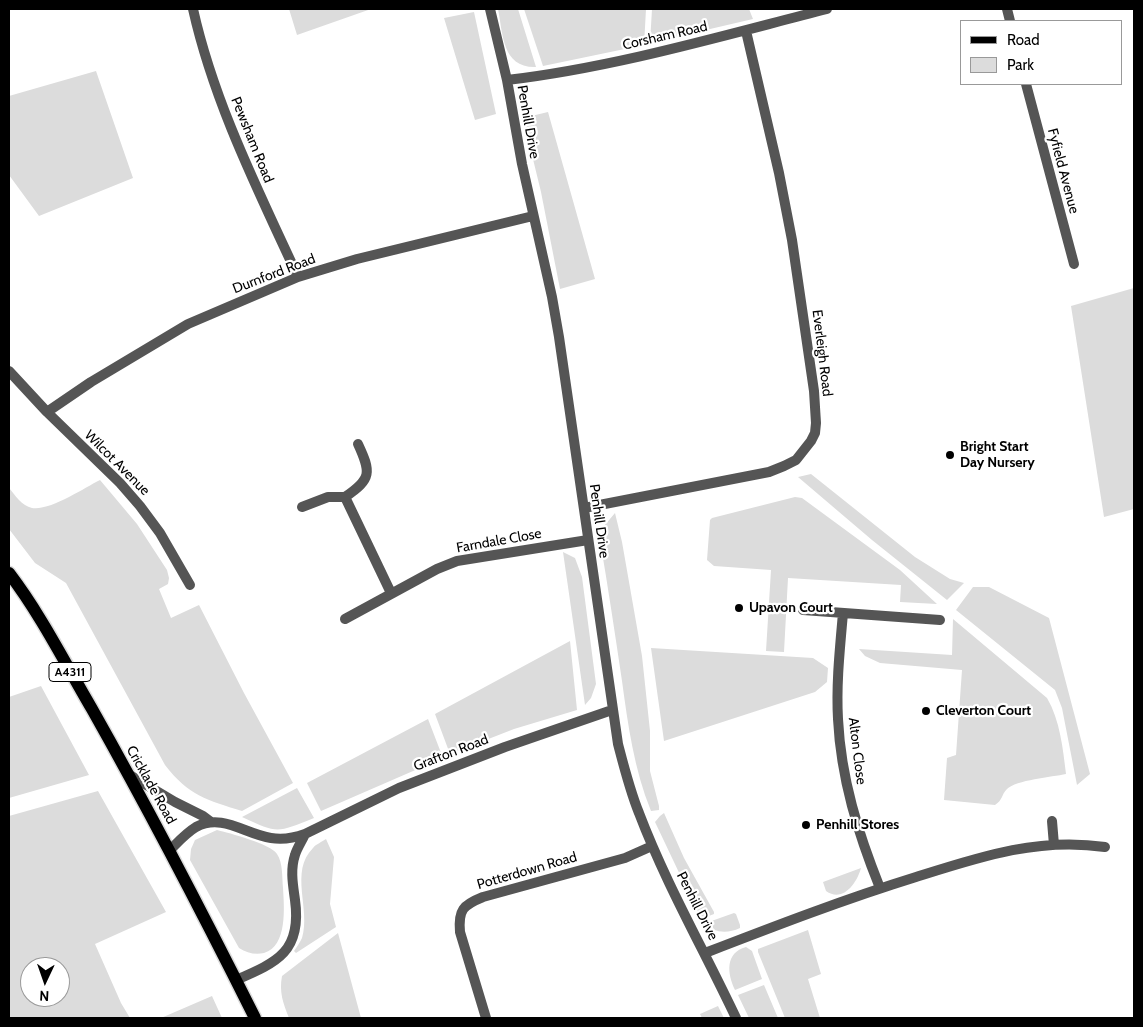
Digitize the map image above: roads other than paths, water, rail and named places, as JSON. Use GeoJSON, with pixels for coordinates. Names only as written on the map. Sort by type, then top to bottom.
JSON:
{"type":"FeatureCollection","features":[{"type":"Feature","properties":{"kind":"main road","name":"Cricklade Road"},"geometry":{"type":"LineString","coordinates":[[9,573],[37,614],[128,774],[170,850],[255,1018]]}},
{"type":"Feature","properties":{"kind":"street","name":"Pewsham Road"},"geometry":{"type":"LineString","coordinates":[[193,9],[208,64],[239,150],[298,277]]}},
{"type":"Feature","properties":{"kind":"street","name":"Penhill Drive"},"geometry":{"type":"LineString","coordinates":[[490,9],[507,80],[522,164],[552,297],[559,337],[618,744],[628,780],[652,846],[736,1018]]}},
{"type":"Feature","properties":{"kind":"street","name":"Corsham Road"},"geometry":{"type":"LineString","coordinates":[[507,80],[538,77],[607,63],[746,31],[827,9]]}},
{"type":"Feature","properties":{"kind":"street","name":"Everleigh Road"},"geometry":{"type":"LineString","coordinates":[[584,508],[769,472],[796,460],[808,446],[815,433],[814,391],[792,240],[779,173],[746,31]]}},
{"type":"Feature","properties":{"kind":"street","name":"Fyfield Avenue"},"geometry":{"type":"LineString","coordinates":[[1026,85],[1074,264]]}},
{"type":"Feature","properties":{"kind":"street","name":"Durnford Road"},"geometry":{"type":"LineString","coordinates":[[47,412],[91,382],[188,324],[298,277],[357,258],[533,216]]}},
{"type":"Feature","properties":{"kind":"street","name":"Wilcot Avenue"},"geometry":{"type":"LineString","coordinates":[[9,371],[47,412],[120,483],[140,506],[160,533],[190,585]]}},
{"type":"Feature","properties":{"kind":"street"},"geometry":{"type":"LineString","coordinates":[[302,507],[328,497],[345,497],[364,481],[367,473],[367,463],[358,444]]}},
{"type":"Feature","properties":{"kind":"street"},"geometry":{"type":"LineString","coordinates":[[345,497],[391,594]]}},
{"type":"Feature","properties":{"kind":"street","name":"Farndale Close"},"geometry":{"type":"LineString","coordinates":[[346,619],[457,560],[588,540]]}},
{"type":"Feature","properties":{"kind":"street"},"geometry":{"type":"LineString","coordinates":[[803,610],[940,620]]}},
{"type":"Feature","properties":{"kind":"street","name":"Alton Close"},"geometry":{"type":"LineString","coordinates":[[843,613],[838,718],[844,776],[863,845],[880,888]]}},
{"type":"Feature","properties":{"kind":"street","name":"Grafton Road"},"geometry":{"type":"LineString","coordinates":[[128,774],[212,822],[224,823],[270,838],[290,838],[305,834],[400,788],[505,747],[612,710]]}},
{"type":"Feature","properties":{"kind":"street"},"geometry":{"type":"LineString","coordinates":[[1052,821],[1054,845]]}},
{"type":"Feature","properties":{"kind":"street"},"geometry":{"type":"LineString","coordinates":[[170,850],[192,830],[212,822]]}},
{"type":"Feature","properties":{"kind":"street"},"geometry":{"type":"LineString","coordinates":[[236,980],[270,964],[286,950],[294,938],[296,921],[292,872],[295,854],[305,834]]}},
{"type":"Feature","properties":{"kind":"street"},"geometry":{"type":"LineString","coordinates":[[705,953],[880,888],[997,853],[1036,845],[1083,844],[1105,847]]}},
{"type":"Feature","properties":{"kind":"street","name":"Potterdown Road"},"geometry":{"type":"LineString","coordinates":[[486,1018],[460,932],[459,920],[461,911],[465,906],[483,897],[625,858],[652,846]]}},
{"type":"Feature","properties":{"kind":"place","name":"Bright Start Day Nursery"},"geometry":{"type":"Point","coordinates":[950,455]}},
{"type":"Feature","properties":{"kind":"place","name":"Upavon Court"},"geometry":{"type":"Point","coordinates":[739,608]}},
{"type":"Feature","properties":{"kind":"place","name":"Cleverton Court"},"geometry":{"type":"Point","coordinates":[926,711]}},
{"type":"Feature","properties":{"kind":"place","name":"Penhill Stores"},"geometry":{"type":"Point","coordinates":[806,825]}}]}
